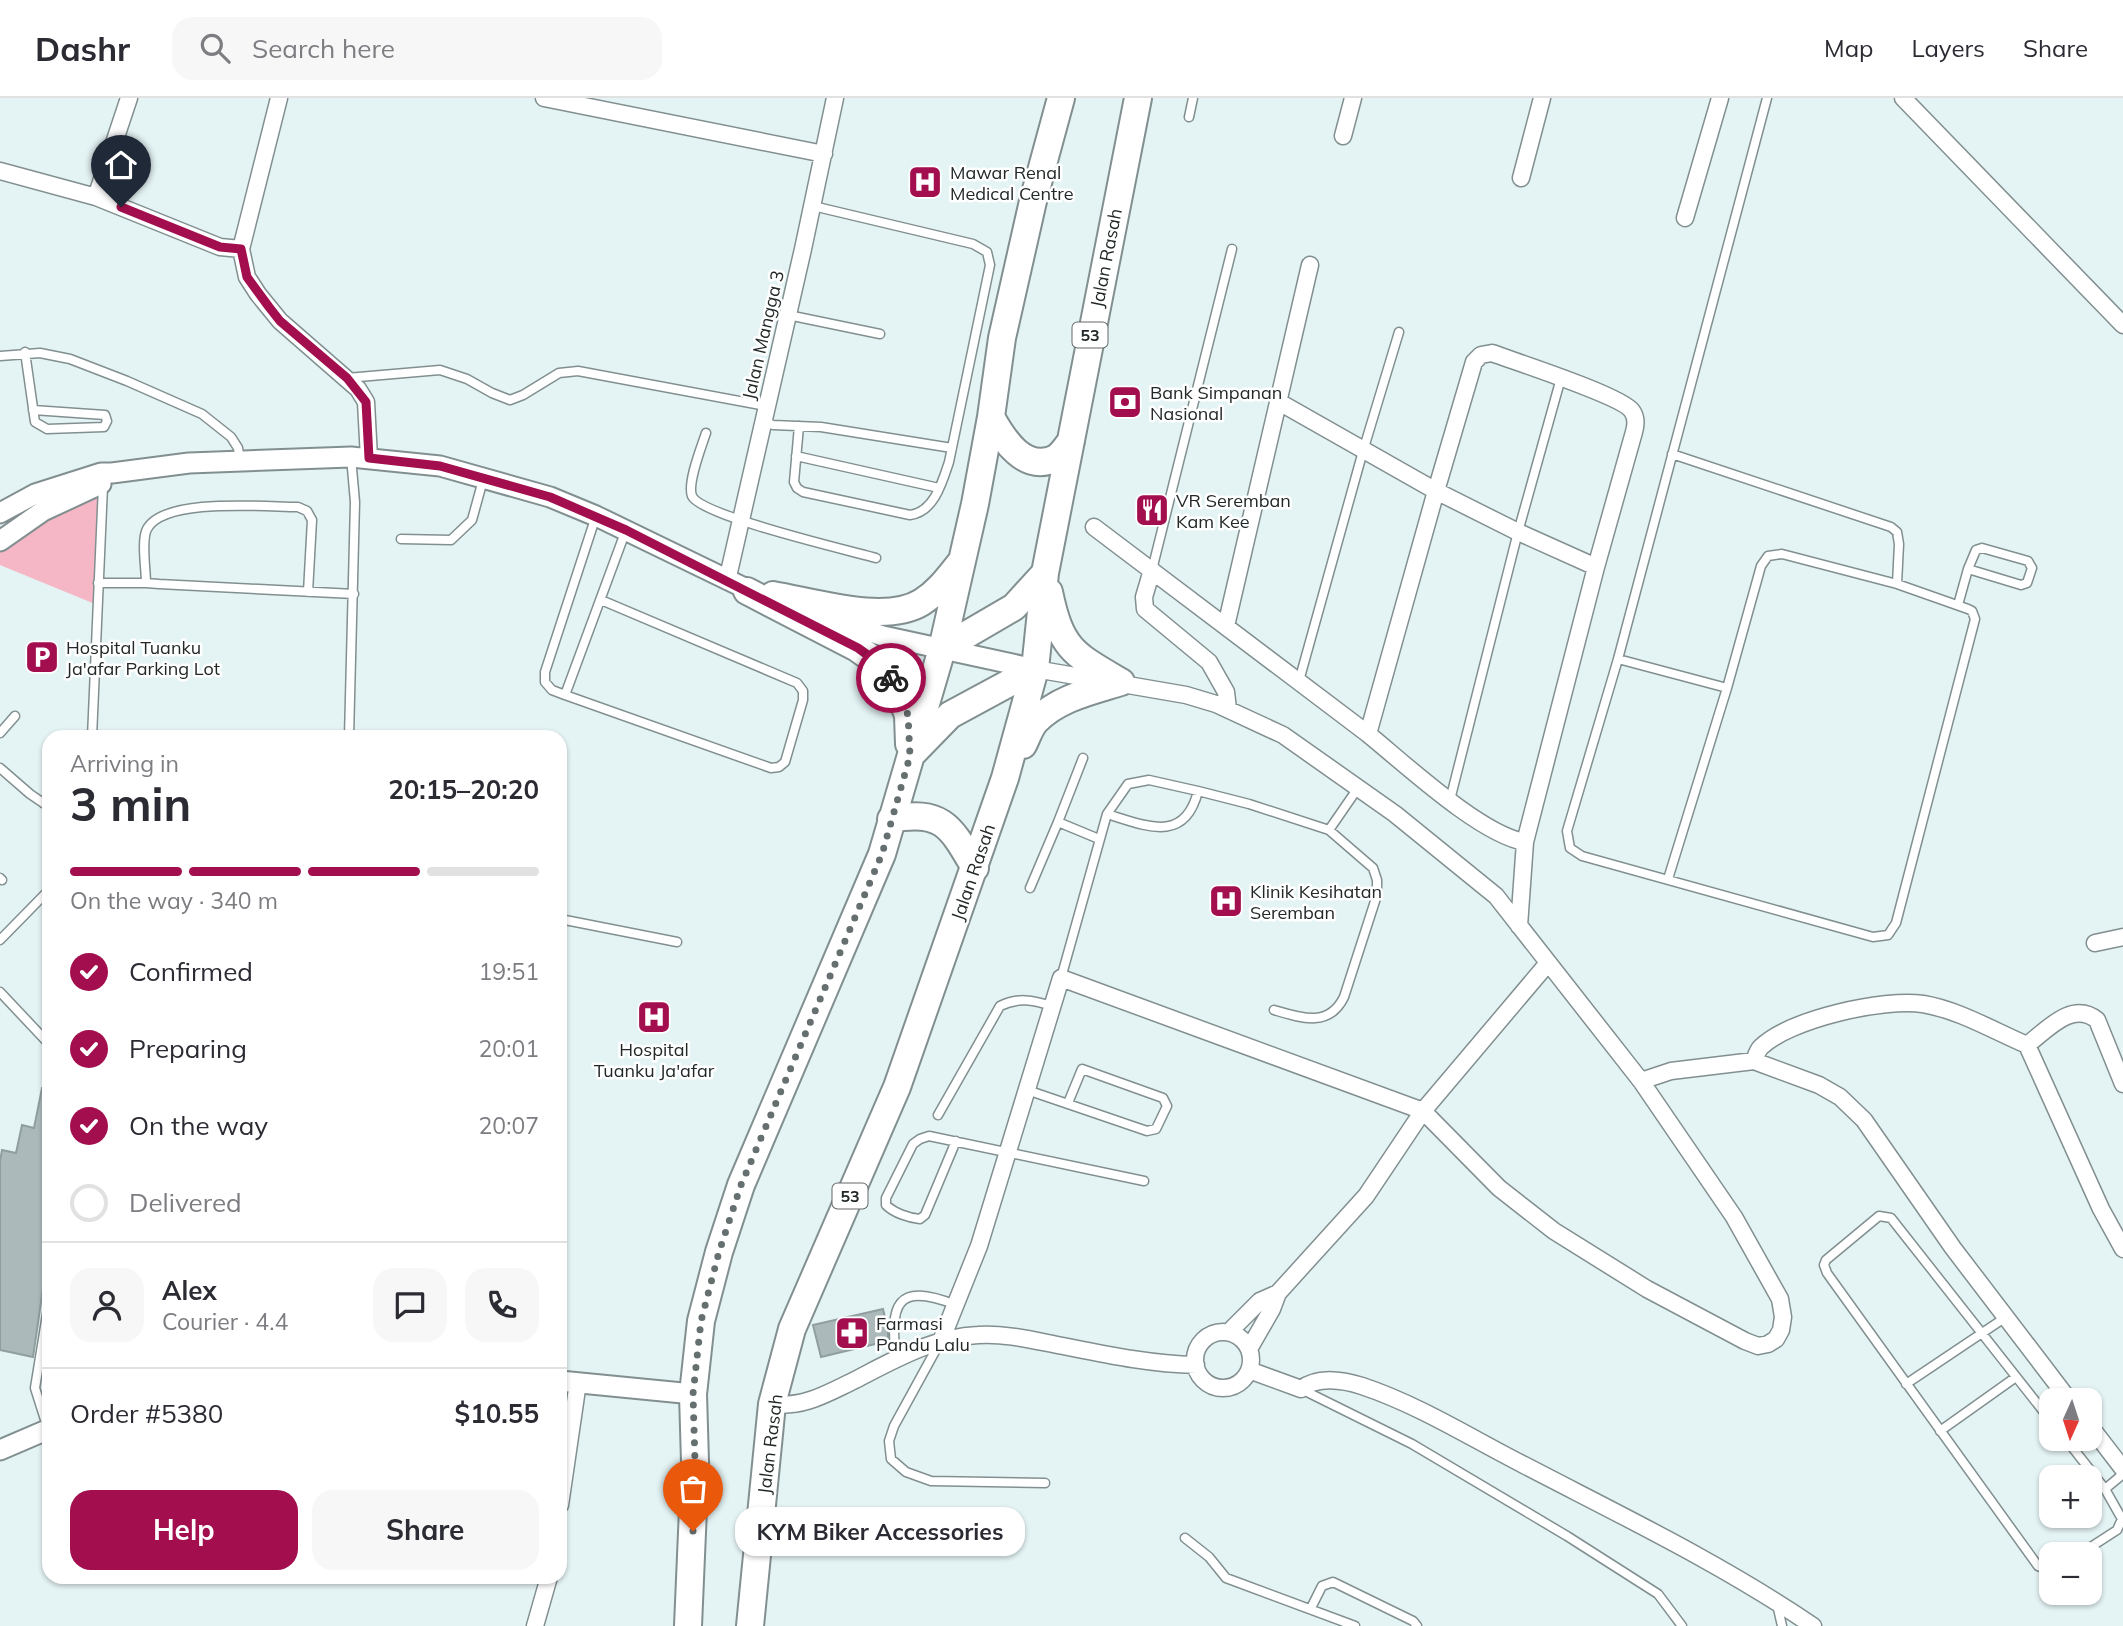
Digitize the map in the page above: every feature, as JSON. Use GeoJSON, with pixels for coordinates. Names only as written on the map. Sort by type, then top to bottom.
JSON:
{"type":"FeatureCollection","features":[{"type":"Feature","properties":{"kind":"highway"},"geometry":{"type":"LineString","coordinates":[[688,1626],[695,1462],[693,1394],[701,1321],[719,1252],[741,1185],[882,854],[942,649],[991,417],[1002,338],[1032,201],[1061,98]]}},
{"type":"Feature","properties":{"kind":"highway","name":"Jalan Rasah"},"geometry":{"type":"LineString","coordinates":[[750,1626],[772,1404],[792,1329],[897,1087],[1006,778],[1035,669],[1045,573],[1138,98]]}},
{"type":"Feature","properties":{"kind":"highway"},"geometry":{"type":"LineString","coordinates":[[991,417],[1011,448],[1034,460],[1057,457],[1071,441]]}},
{"type":"Feature","properties":{"kind":"highway"},"geometry":{"type":"LineString","coordinates":[[737,586],[878,614],[920,603],[941,587],[962,561]]}},
{"type":"Feature","properties":{"kind":"highway"},"geometry":{"type":"LineString","coordinates":[[942,649],[1014,607],[1045,573]]}},
{"type":"Feature","properties":{"kind":"highway"},"geometry":{"type":"LineString","coordinates":[[1045,573],[1055,623],[1067,645],[1121,682]]}},
{"type":"Feature","properties":{"kind":"highway"},"geometry":{"type":"LineString","coordinates":[[737,586],[858,648],[884,667],[898,689],[908,715],[910,756]]}},
{"type":"Feature","properties":{"kind":"highway"},"geometry":{"type":"LineString","coordinates":[[910,756],[950,715],[1035,669]]}},
{"type":"Feature","properties":{"kind":"highway"},"geometry":{"type":"LineString","coordinates":[[1006,778],[1035,722],[1057,705],[1075,696],[1121,682]]}},
{"type":"Feature","properties":{"kind":"highway"},"geometry":{"type":"LineString","coordinates":[[891,819],[924,816],[940,821],[954,831],[975,868]]}},
{"type":"Feature","properties":{"kind":"street"},"geometry":{"type":"LineString","coordinates":[[96,197],[129,98]]}},
{"type":"Feature","properties":{"kind":"street"},"geometry":{"type":"LineString","coordinates":[[279,98],[241,249],[247,277],[272,312],[347,378],[366,402],[360,458]]}},
{"type":"Feature","properties":{"kind":"street"},"geometry":{"type":"LineString","coordinates":[[544,98],[824,154]]}},
{"type":"Feature","properties":{"kind":"street","name":"Jalan Mangga 3"},"geometry":{"type":"LineString","coordinates":[[737,586],[741,521],[835,98]]}},
{"type":"Feature","properties":{"kind":"street"},"geometry":{"type":"LineString","coordinates":[[1343,136],[1353,98]]}},
{"type":"Feature","properties":{"kind":"street"},"geometry":{"type":"LineString","coordinates":[[1521,178],[1542,98]]}},
{"type":"Feature","properties":{"kind":"street"},"geometry":{"type":"LineString","coordinates":[[1685,218],[1720,98]]}},
{"type":"Feature","properties":{"kind":"street"},"geometry":{"type":"LineString","coordinates":[[1903,98],[2123,325]]}},
{"type":"Feature","properties":{"kind":"street"},"geometry":{"type":"LineString","coordinates":[[0,171],[96,197],[220,247],[241,249]]}},
{"type":"Feature","properties":{"kind":"street"},"geometry":{"type":"LineString","coordinates":[[1226,626],[1310,265]]}},
{"type":"Feature","properties":{"kind":"street"},"geometry":{"type":"LineString","coordinates":[[1368,734],[1436,491],[1477,358],[1492,353],[1626,405],[1635,417],[1634,432],[1596,566],[1525,842],[1520,926]]}},
{"type":"Feature","properties":{"kind":"street"},"geometry":{"type":"LineString","coordinates":[[1279,402],[1436,491],[1518,532],[1596,566]]}},
{"type":"Feature","properties":{"kind":"street"},"geometry":{"type":"LineString","coordinates":[[0,513],[35,494],[105,476],[189,463],[360,458],[440,466],[550,497],[626,530],[737,586],[883,636],[1035,669],[1186,695],[1228,709],[1283,735],[1395,814],[1496,896],[1641,1082],[1734,1217],[1780,1299],[1783,1317],[1782,1330],[1776,1339],[1758,1346],[1745,1341],[1647,1289],[1554,1231],[1499,1188],[1423,1111],[1061,978],[979,1246],[941,1341]]}},
{"type":"Feature","properties":{"kind":"street"},"geometry":{"type":"LineString","coordinates":[[0,541],[43,511],[105,476]]}},
{"type":"Feature","properties":{"kind":"street"},"geometry":{"type":"LineString","coordinates":[[1094,527],[1299,681],[1450,800],[1502,836],[1525,842]]}},
{"type":"Feature","properties":{"kind":"street"},"geometry":{"type":"LineString","coordinates":[[1152,570],[1144,597],[1145,609],[1209,662],[1226,692],[1228,709]]}},
{"type":"Feature","properties":{"kind":"street"},"geometry":{"type":"LineString","coordinates":[[2095,943],[2123,937]]}},
{"type":"Feature","properties":{"kind":"street"},"geometry":{"type":"LineString","coordinates":[[1249,1349],[1278,1293],[1366,1196],[1423,1111],[1549,963]]}},
{"type":"Feature","properties":{"kind":"street"},"geometry":{"type":"LineString","coordinates":[[1754,1061],[1761,1046],[1793,1029],[1824,1017],[1866,1006],[1902,1002],[1925,1004],[1945,1010],[2027,1045],[2101,1209],[2123,1249]]}},
{"type":"Feature","properties":{"kind":"street"},"geometry":{"type":"LineString","coordinates":[[2027,1045],[2065,1016],[2077,1011],[2089,1013],[2097,1020],[2123,1084]]}},
{"type":"Feature","properties":{"kind":"street"},"geometry":{"type":"LineString","coordinates":[[1641,1082],[1671,1071],[1754,1061],[1819,1085],[1840,1097],[1853,1108],[2060,1388]]}},
{"type":"Feature","properties":{"kind":"street"},"geometry":{"type":"LineString","coordinates":[[1229,1332],[1260,1301],[1278,1293]]}},
{"type":"Feature","properties":{"kind":"street"},"geometry":{"type":"LineString","coordinates":[[1229,1332],[1238,1335],[1249,1349],[1251,1357],[1249,1370],[1241,1381],[1223,1388],[1206,1381],[1199,1374],[1195,1356],[1204,1339],[1211,1334],[1229,1332]]}},
{"type":"Feature","properties":{"kind":"street"},"geometry":{"type":"LineString","coordinates":[[772,1404],[790,1406],[815,1399],[896,1359],[941,1341],[979,1335],[1022,1338],[1135,1361],[1196,1365]]}},
{"type":"Feature","properties":{"kind":"street"},"geometry":{"type":"LineString","coordinates":[[1249,1370],[1301,1389],[1311,1381],[1360,1385],[1405,1404],[1643,1526],[1776,1601],[1813,1626]]}},
{"type":"Feature","properties":{"kind":"street"},"geometry":{"type":"LineString","coordinates":[[567,1409],[569,1382],[693,1394]]}},
{"type":"Feature","properties":{"kind":"street"},"geometry":{"type":"LineString","coordinates":[[0,1450],[42,1432]]}},
{"type":"Feature","properties":{"kind":"street"},"geometry":{"type":"LineString","coordinates":[[2102,1443],[2123,1472]]}},
{"type":"Feature","properties":{"kind":"street"},"geometry":{"type":"LineString","coordinates":[[536,1626],[547,1584]]}},
{"type":"Feature","properties":{"kind":"lane"},"geometry":{"type":"LineString","coordinates":[[1189,117],[1192,98]]}},
{"type":"Feature","properties":{"kind":"lane"},"geometry":{"type":"LineString","coordinates":[[1668,879],[1727,688],[1761,566],[1768,556],[1782,554],[1897,584],[1972,611],[1975,622],[1896,923],[1888,935],[1873,937],[1582,856],[1570,848],[1567,831],[1618,659],[1767,98]]}},
{"type":"Feature","properties":{"kind":"lane"},"geometry":{"type":"LineString","coordinates":[[799,426],[794,482],[803,492],[910,515],[920,514],[927,509],[939,488],[952,448],[990,265],[987,252],[973,244],[813,206]]}},
{"type":"Feature","properties":{"kind":"lane"},"geometry":{"type":"LineString","coordinates":[[1152,570],[1232,249]]}},
{"type":"Feature","properties":{"kind":"lane"},"geometry":{"type":"LineString","coordinates":[[788,316],[880,334]]}},
{"type":"Feature","properties":{"kind":"lane"},"geometry":{"type":"LineString","coordinates":[[1299,681],[1399,332]]}},
{"type":"Feature","properties":{"kind":"lane"},"geometry":{"type":"LineString","coordinates":[[25,352],[33,410],[35,422],[47,429],[104,427],[107,421],[104,415],[33,410]]}},
{"type":"Feature","properties":{"kind":"lane"},"geometry":{"type":"LineString","coordinates":[[0,356],[25,352],[70,359],[202,414],[231,437],[238,448],[240,460]]}},
{"type":"Feature","properties":{"kind":"lane"},"geometry":{"type":"LineString","coordinates":[[347,378],[440,370],[467,379],[510,400],[559,373],[578,371],[765,414],[773,425],[821,427],[952,448]]}},
{"type":"Feature","properties":{"kind":"lane"},"geometry":{"type":"LineString","coordinates":[[1450,800],[1518,532],[1561,378]]}},
{"type":"Feature","properties":{"kind":"lane"},"geometry":{"type":"LineString","coordinates":[[706,433],[691,485],[691,494],[696,502],[741,521],[876,558]]}},
{"type":"Feature","properties":{"kind":"lane"},"geometry":{"type":"LineString","coordinates":[[1672,454],[1891,527],[1897,532],[1899,544],[1897,584]]}},
{"type":"Feature","properties":{"kind":"lane"},"geometry":{"type":"LineString","coordinates":[[796,456],[939,488]]}},
{"type":"Feature","properties":{"kind":"lane"},"geometry":{"type":"LineString","coordinates":[[349,730],[355,502],[360,458]]}},
{"type":"Feature","properties":{"kind":"lane"},"geometry":{"type":"LineString","coordinates":[[92,730],[105,476]]}},
{"type":"Feature","properties":{"kind":"lane"},"geometry":{"type":"LineString","coordinates":[[401,539],[451,540],[472,520],[484,477]]}},
{"type":"Feature","properties":{"kind":"lane"},"geometry":{"type":"LineString","coordinates":[[146,583],[144,535],[156,518],[187,508],[298,507],[307,511],[312,520],[308,592]]}},
{"type":"Feature","properties":{"kind":"lane"},"geometry":{"type":"LineString","coordinates":[[596,516],[545,672],[545,682],[552,690],[565,695],[771,768],[779,767],[785,762],[803,700],[803,691],[797,683],[601,600]]}},
{"type":"Feature","properties":{"kind":"lane"},"geometry":{"type":"LineString","coordinates":[[565,695],[626,530]]}},
{"type":"Feature","properties":{"kind":"lane"},"geometry":{"type":"LineString","coordinates":[[1958,605],[1968,569],[1973,554],[1982,548],[2028,561],[2032,568],[2027,583],[2021,585],[1968,569]]}},
{"type":"Feature","properties":{"kind":"lane"},"geometry":{"type":"LineString","coordinates":[[98,583],[354,594]]}},
{"type":"Feature","properties":{"kind":"lane"},"geometry":{"type":"LineString","coordinates":[[1618,659],[1727,688]]}},
{"type":"Feature","properties":{"kind":"lane"},"geometry":{"type":"LineString","coordinates":[[0,733],[15,716]]}},
{"type":"Feature","properties":{"kind":"lane"},"geometry":{"type":"LineString","coordinates":[[1030,888],[1083,758]]}},
{"type":"Feature","properties":{"kind":"lane"},"geometry":{"type":"LineString","coordinates":[[0,768],[42,802]]}},
{"type":"Feature","properties":{"kind":"lane"},"geometry":{"type":"LineString","coordinates":[[1061,978],[1107,814],[1128,784],[1149,780],[1249,804],[1329,830],[1373,868],[1377,880],[1377,895],[1345,997],[1339,1008],[1331,1015],[1320,1017],[1295,1016],[1274,1010]]}},
{"type":"Feature","properties":{"kind":"lane"},"geometry":{"type":"LineString","coordinates":[[1329,830],[1358,788]]}},
{"type":"Feature","properties":{"kind":"lane"},"geometry":{"type":"LineString","coordinates":[[1107,814],[1146,826],[1175,824],[1187,817],[1194,807],[1198,791]]}},
{"type":"Feature","properties":{"kind":"lane"},"geometry":{"type":"LineString","coordinates":[[1058,822],[1099,839]]}},
{"type":"Feature","properties":{"kind":"lane"},"geometry":{"type":"LineString","coordinates":[[0,940],[42,897]]}},
{"type":"Feature","properties":{"kind":"lane"},"geometry":{"type":"LineString","coordinates":[[567,920],[677,942]]}},
{"type":"Feature","properties":{"kind":"lane"},"geometry":{"type":"LineString","coordinates":[[0,992],[42,1037]]}},
{"type":"Feature","properties":{"kind":"lane"},"geometry":{"type":"LineString","coordinates":[[938,1115],[1000,1006],[1012,1000],[1026,999],[1052,1006]]}},
{"type":"Feature","properties":{"kind":"lane"},"geometry":{"type":"LineString","coordinates":[[1027,1090],[1152,1131],[1156,1129],[1167,1106],[1163,1098],[1082,1069],[1068,1103]]}},
{"type":"Feature","properties":{"kind":"lane"},"geometry":{"type":"LineString","coordinates":[[956,1141],[925,1215],[920,1219],[913,1218],[886,1205],[886,1198],[913,1144],[929,1136],[956,1141],[1008,1151],[1144,1181]]}},
{"type":"Feature","properties":{"kind":"lane"},"geometry":{"type":"LineString","coordinates":[[2039,1406],[1891,1218],[1883,1215],[1876,1218],[1829,1256],[1824,1265],[1825,1269],[2039,1566]]}},
{"type":"Feature","properties":{"kind":"lane"},"geometry":{"type":"LineString","coordinates":[[896,1359],[894,1316],[905,1299],[928,1296],[956,1305]]}},
{"type":"Feature","properties":{"kind":"lane"},"geometry":{"type":"LineString","coordinates":[[1906,1384],[2006,1317]]}},
{"type":"Feature","properties":{"kind":"lane"},"geometry":{"type":"LineString","coordinates":[[941,1341],[894,1426],[889,1441],[891,1459],[906,1472],[931,1481],[1045,1483]]}},
{"type":"Feature","properties":{"kind":"lane"},"geometry":{"type":"LineString","coordinates":[[42,1345],[35,1388],[42,1410]]}},
{"type":"Feature","properties":{"kind":"lane"},"geometry":{"type":"LineString","coordinates":[[1940,1431],[2016,1377]]}},
{"type":"Feature","properties":{"kind":"lane"},"geometry":{"type":"LineString","coordinates":[[1301,1389],[1412,1444],[1633,1577],[1658,1594],[1682,1626]]}},
{"type":"Feature","properties":{"kind":"lane"},"geometry":{"type":"LineString","coordinates":[[2075,1451],[2121,1514],[2121,1523],[2117,1530],[2098,1542]]}},
{"type":"Feature","properties":{"kind":"lane"},"geometry":{"type":"LineString","coordinates":[[2105,1489],[2123,1472]]}},
{"type":"Feature","properties":{"kind":"lane"},"geometry":{"type":"LineString","coordinates":[[1185,1538],[1209,1557],[1226,1578],[1355,1626]]}},
{"type":"Feature","properties":{"kind":"lane"},"geometry":{"type":"LineString","coordinates":[[1311,1608],[1322,1586],[1333,1582],[1413,1621],[1417,1626]]}},
{"type":"Feature","properties":{"kind":"lane"},"geometry":{"type":"LineString","coordinates":[[1776,1601],[1782,1626]]}},
{"type":"Feature","properties":{"kind":"shaded area"},"geometry":{"type":"Polygon","coordinates":[[[102,484],[95,604],[0,565],[0,537],[102,484]]]}},
{"type":"Feature","properties":{"kind":"building"},"geometry":{"type":"Polygon","coordinates":[[[42,1088],[42,1295],[33,1357],[0,1350],[0,1161],[2,1150],[16,1153],[22,1125],[34,1128],[42,1088]]]}},
{"type":"Feature","properties":{"kind":"building","name":"Farmasi Pandu Lalu"},"geometry":{"type":"Polygon","coordinates":[[[883,1309],[888,1341],[821,1357],[813,1325],[883,1309]]]}},
{"type":"Feature","properties":{"kind":"way so far"},"geometry":{"type":"LineString","coordinates":[[693,1531],[693,1394],[701,1321],[719,1252],[741,1185],[882,854],[910,756],[908,715],[891,678]]}},
{"type":"Feature","properties":{"kind":"place","name":"Mawar Renal Medical Centre"},"geometry":{"type":"Point","coordinates":[925,182]}},
{"type":"Feature","properties":{"kind":"place","name":"Bank Simpanan Nasional"},"geometry":{"type":"Point","coordinates":[1125,402]}},
{"type":"Feature","properties":{"kind":"place","name":"VR Seremban Kam Kee"},"geometry":{"type":"Point","coordinates":[1152,510]}},
{"type":"Feature","properties":{"kind":"place","name":"Hospital Tuanku Ja'afar Parking Lot"},"geometry":{"type":"Point","coordinates":[42,657]}},
{"type":"Feature","properties":{"kind":"place","name":"Klinik Kesihatan Seremban"},"geometry":{"type":"Point","coordinates":[1226,901]}},
{"type":"Feature","properties":{"kind":"place","name":"Hospital Tuanku Ja'afar"},"geometry":{"type":"Point","coordinates":[654,1017]}},
{"type":"Feature","properties":{"kind":"place","name":"Farmasi Pandu Lalu"},"geometry":{"type":"Point","coordinates":[852,1333]}},
{"type":"Feature","properties":{"kind":"place","name":"KYM Biker Accessories"},"geometry":{"type":"Point","coordinates":[693,1531]}},
{"type":"Feature","properties":{"kind":"route"},"geometry":{"type":"LineString","coordinates":[[121,207],[220,247],[241,249],[247,277],[280,321],[347,378],[366,402],[369,458],[440,466],[484,477],[550,497],[596,516],[858,648],[884,667],[891,678]]}}]}
